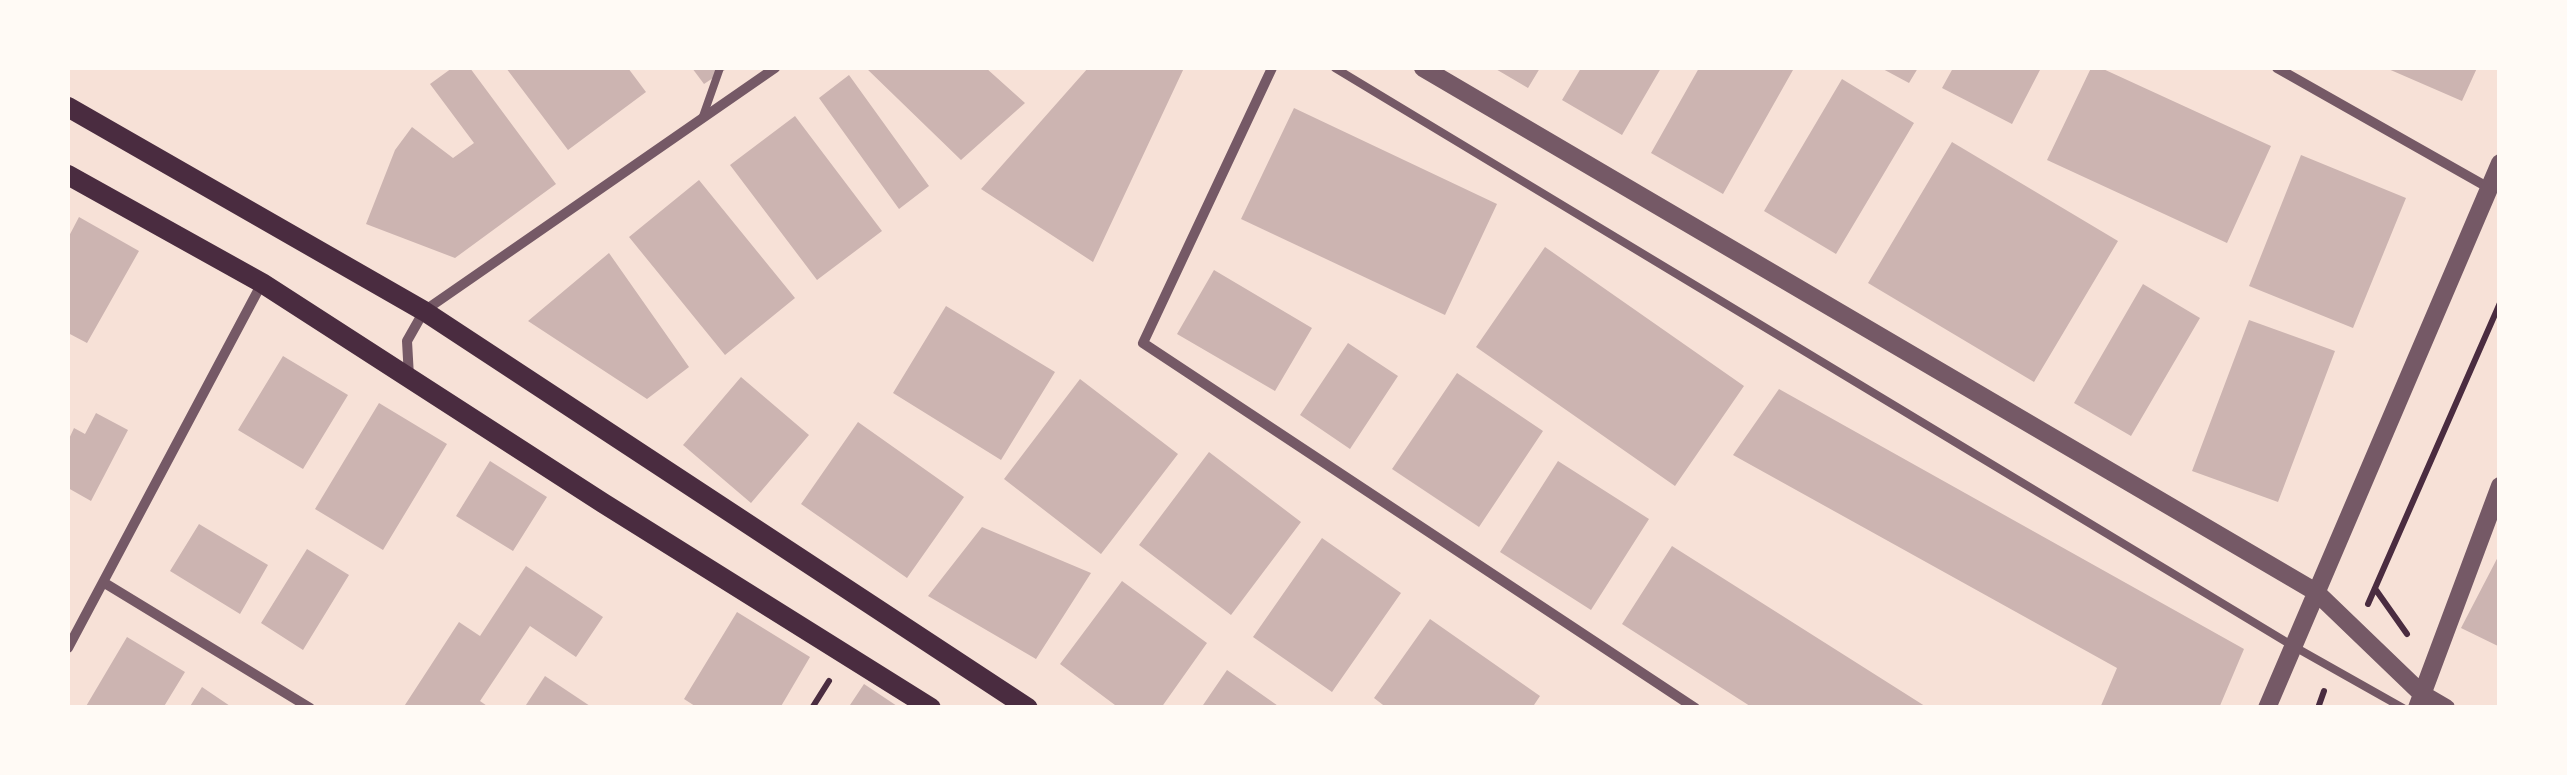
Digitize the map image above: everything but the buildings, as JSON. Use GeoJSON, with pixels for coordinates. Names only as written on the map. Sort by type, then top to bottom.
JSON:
{"type":"FeatureCollection","features":[{"type":"Feature","properties":{"kind":"main road"},"geometry":{"type":"LineString","coordinates":[[68,107],[424,311],[1028,708]]}},
{"type":"Feature","properties":{"kind":"main road"},"geometry":{"type":"LineString","coordinates":[[68,175],[262,283],[931,708]]}},
{"type":"Feature","properties":{"kind":"street"},"geometry":{"type":"LineString","coordinates":[[409,377],[408,341],[424,311],[776,68]]}},
{"type":"Feature","properties":{"kind":"street"},"geometry":{"type":"LineString","coordinates":[[1272,68],[1143,343],[1694,708]]}},
{"type":"Feature","properties":{"kind":"street"},"geometry":{"type":"LineString","coordinates":[[1423,68],[2316,592],[2420,701],[2446,708]]}},
{"type":"Feature","properties":{"kind":"street"},"geometry":{"type":"LineString","coordinates":[[2277,68],[2489,188]]}},
{"type":"Feature","properties":{"kind":"street"},"geometry":{"type":"LineString","coordinates":[[2268,708],[2500,162]]}},
{"type":"Feature","properties":{"kind":"street"},"geometry":{"type":"LineString","coordinates":[[68,648],[262,283]]}},
{"type":"Feature","properties":{"kind":"street"},"geometry":{"type":"LineString","coordinates":[[2420,701],[2500,486]]}},
{"type":"Feature","properties":{"kind":"street"},"geometry":{"type":"LineString","coordinates":[[103,582],[310,708]]}},
{"type":"Feature","properties":{"kind":"lane"},"geometry":{"type":"LineString","coordinates":[[702,120],[720,68]]}},
{"type":"Feature","properties":{"kind":"lane"},"geometry":{"type":"LineString","coordinates":[[1335,68],[2293,646],[2403,708]]}},
{"type":"Feature","properties":{"kind":"path"},"geometry":{"type":"LineString","coordinates":[[2376,590],[2500,303]]}}]}
